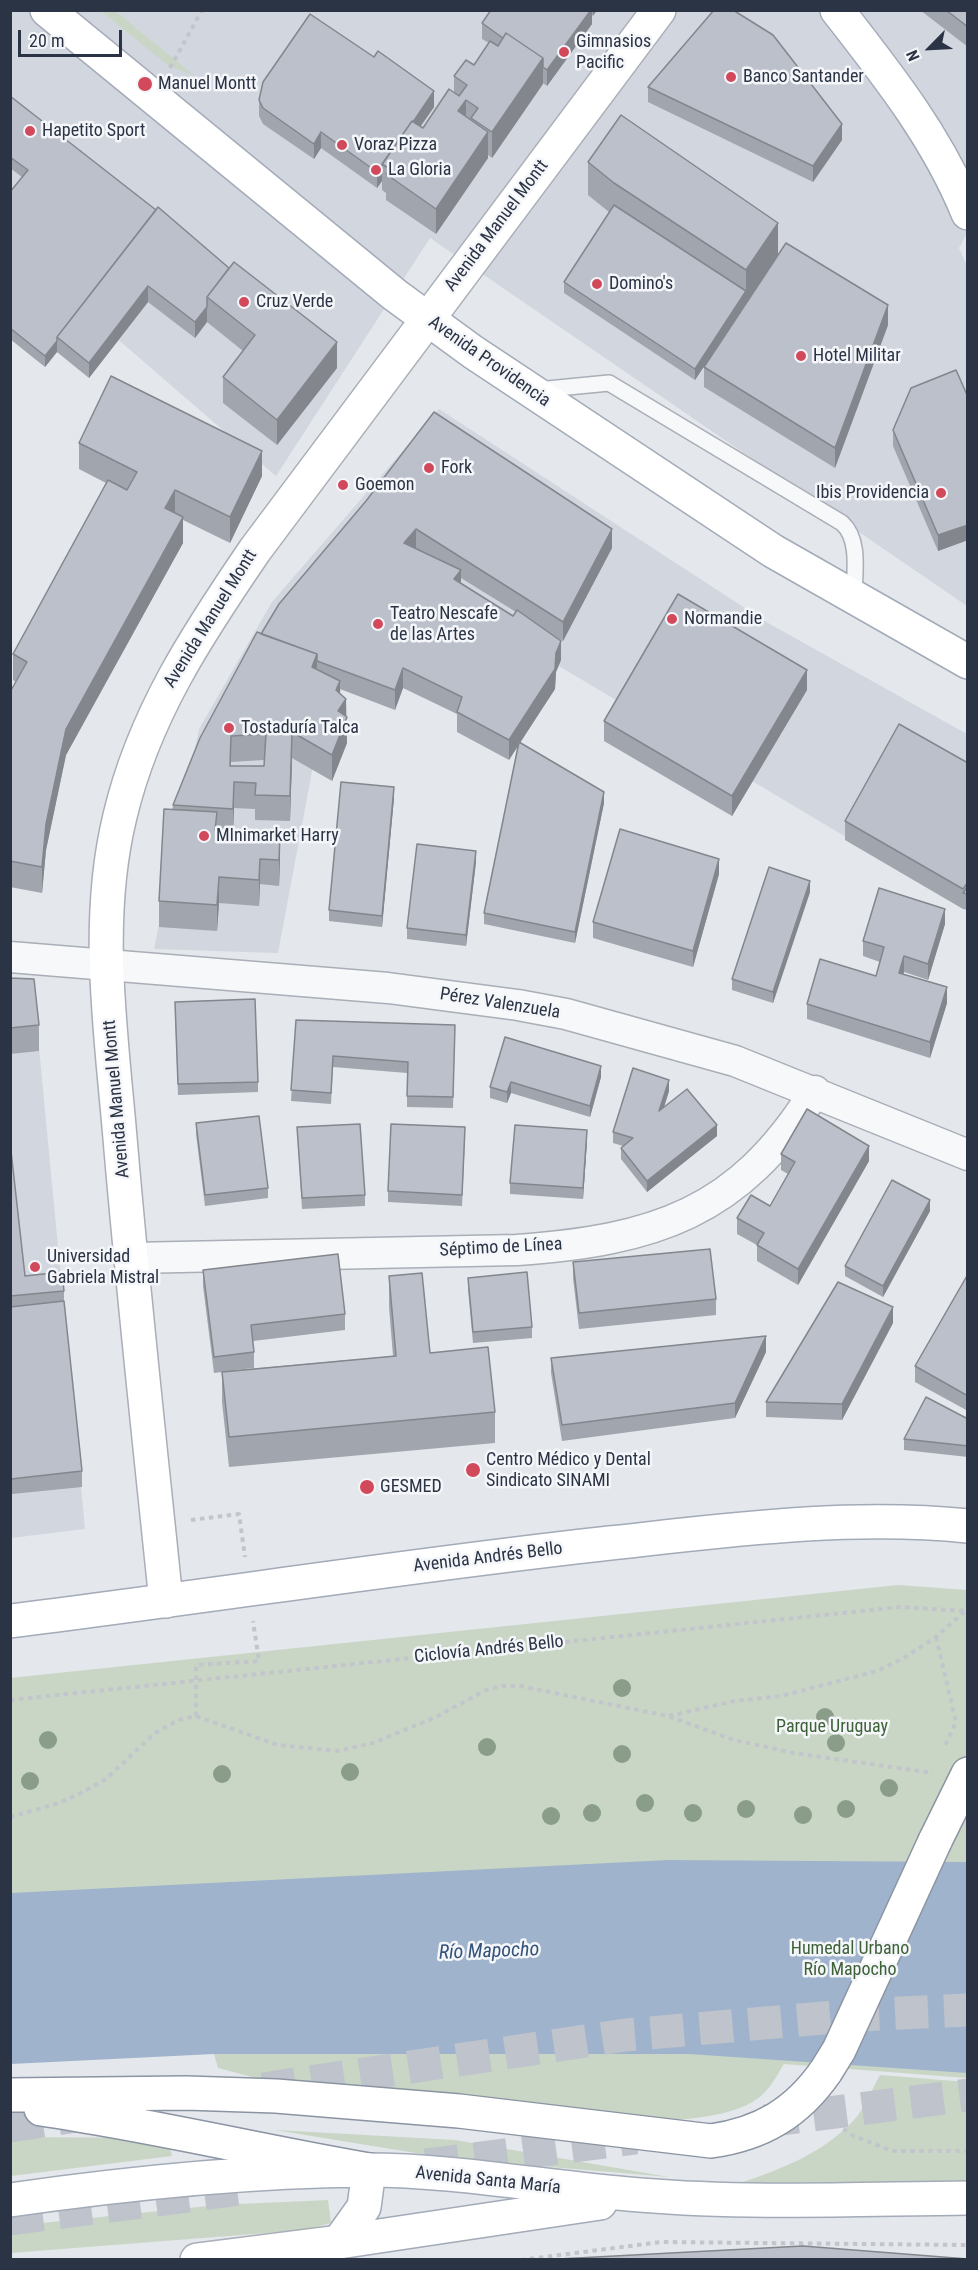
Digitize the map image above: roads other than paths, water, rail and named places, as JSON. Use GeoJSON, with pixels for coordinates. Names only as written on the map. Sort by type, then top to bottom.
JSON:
{"type":"FeatureCollection","features":[{"type":"Feature","properties":{"kind":"main road","name":"Avenida Providencia"},"geometry":{"type":"LineString","coordinates":[[47,10],[426,319],[528,391],[723,519],[854,599],[968,662]]}},
{"type":"Feature","properties":{"kind":"main road","name":"Avenida Manuel Montt"},"geometry":{"type":"LineString","coordinates":[[166,1601],[130,1258],[106,964],[108,890],[119,818],[137,758],[162,697],[199,633],[255,550],[659,10]]}},
{"type":"Feature","properties":{"kind":"main road"},"geometry":{"type":"LineString","coordinates":[[837,10],[893,82],[931,138],[968,213]]}},
{"type":"Feature","properties":{"kind":"main road","name":"Avenida Andrés Bello"},"geometry":{"type":"LineString","coordinates":[[10,1621],[505,1554],[670,1537],[873,1520],[968,1526]]}},
{"type":"Feature","properties":{"kind":"main road"},"geometry":{"type":"LineString","coordinates":[[10,2095],[186,2093],[276,2096],[459,2111],[711,2141],[756,2131],[782,2118],[804,2099],[826,2072],[839,2050],[968,1774]]}},
{"type":"Feature","properties":{"kind":"main road"},"geometry":{"type":"LineString","coordinates":[[10,2104],[213,2138],[289,2156],[369,2170],[364,2207],[339,2242]]}},
{"type":"Feature","properties":{"kind":"main road","name":"Avenida Santa María"},"geometry":{"type":"LineString","coordinates":[[10,2200],[142,2182],[214,2175],[369,2170],[460,2176],[640,2195],[824,2200],[968,2198]]}},
{"type":"Feature","properties":{"kind":"main road"},"geometry":{"type":"LineString","coordinates":[[197,2259],[504,2219],[640,2195]]}},
{"type":"Feature","properties":{"kind":"street","name":"Pérez Valenzuela"},"geometry":{"type":"LineString","coordinates":[[10,957],[388,988],[518,1005],[566,1014],[735,1061],[815,1091],[968,1155]]}},
{"type":"Feature","properties":{"kind":"street","name":"Séptimo de Línea"},"geometry":{"type":"LineString","coordinates":[[130,1258],[517,1250],[562,1247],[637,1234],[696,1210],[748,1175],[775,1149],[815,1091]]}},
{"type":"Feature","properties":{"kind":"lane"},"geometry":{"type":"LineString","coordinates":[[528,391],[609,383],[842,523],[854,541],[854,599]]}},
{"type":"Feature","properties":{"kind":"water","name":"Humedal Urbano Río Mapocho"},"geometry":{"type":"Polygon","coordinates":[[[668,1860],[967,1862],[967,2073],[689,2054],[214,2054],[11,2064],[11,1893],[668,1860]]]}},
{"type":"Feature","properties":{"kind":"tunnel"},"geometry":{"type":"LineString","coordinates":[[263,2089],[626,2035],[858,2015],[968,2010]]}},
{"type":"Feature","properties":{"kind":"tunnel"},"geometry":{"type":"LineString","coordinates":[[765,2121],[968,2095]]}},
{"type":"Feature","properties":{"kind":"tunnel"},"geometry":{"type":"LineString","coordinates":[[10,2126],[76,2116]]}},
{"type":"Feature","properties":{"kind":"tunnel"},"geometry":{"type":"LineString","coordinates":[[426,2165],[636,2138]]}},
{"type":"Feature","properties":{"kind":"tunnel"},"geometry":{"type":"LineString","coordinates":[[10,2219],[241,2189]]}},
{"type":"Feature","properties":{"kind":"place","name":"Gimnasios Pacific"},"geometry":{"type":"Point","coordinates":[564,52]}},
{"type":"Feature","properties":{"kind":"place","name":"Banco Santander"},"geometry":{"type":"Point","coordinates":[731,77]}},
{"type":"Feature","properties":{"kind":"place","name":"Manuel Montt"},"geometry":{"type":"Point","coordinates":[145,84]}},
{"type":"Feature","properties":{"kind":"place","name":"Hapetito Sport"},"geometry":{"type":"Point","coordinates":[30,131]}},
{"type":"Feature","properties":{"kind":"place","name":"Voraz Pizza"},"geometry":{"type":"Point","coordinates":[342,145]}},
{"type":"Feature","properties":{"kind":"place","name":"La Gloria"},"geometry":{"type":"Point","coordinates":[376,170]}},
{"type":"Feature","properties":{"kind":"place","name":"Domino's"},"geometry":{"type":"Point","coordinates":[597,284]}},
{"type":"Feature","properties":{"kind":"place","name":"Cruz Verde"},"geometry":{"type":"Point","coordinates":[244,302]}},
{"type":"Feature","properties":{"kind":"place","name":"Hotel Militar"},"geometry":{"type":"Point","coordinates":[801,356]}},
{"type":"Feature","properties":{"kind":"place","name":"Fork"},"geometry":{"type":"Point","coordinates":[429,468]}},
{"type":"Feature","properties":{"kind":"place","name":"Goemon"},"geometry":{"type":"Point","coordinates":[343,485]}},
{"type":"Feature","properties":{"kind":"place","name":"Ibis Providencia"},"geometry":{"type":"Point","coordinates":[941,493]}},
{"type":"Feature","properties":{"kind":"place","name":"Normandie"},"geometry":{"type":"Point","coordinates":[672,619]}},
{"type":"Feature","properties":{"kind":"place","name":"Teatro Nescafe de las Artes"},"geometry":{"type":"Point","coordinates":[378,624]}},
{"type":"Feature","properties":{"kind":"place","name":"Tostaduría Talca"},"geometry":{"type":"Point","coordinates":[229,728]}},
{"type":"Feature","properties":{"kind":"place","name":"MInimarket Harry"},"geometry":{"type":"Point","coordinates":[204,836]}},
{"type":"Feature","properties":{"kind":"place","name":"Universidad Gabriela Mistral"},"geometry":{"type":"Point","coordinates":[35,1267]}},
{"type":"Feature","properties":{"kind":"place","name":"Centro Médico y Dental Sindicato SINAMI"},"geometry":{"type":"Point","coordinates":[473,1470]}},
{"type":"Feature","properties":{"kind":"place","name":"GESMED"},"geometry":{"type":"Point","coordinates":[367,1487]}},
{"type":"Feature","properties":{"kind":"park label","name":"Parque Uruguay"},"geometry":{"type":"Point","coordinates":[832,1727]}},
{"type":"Feature","properties":{"kind":"water label","name":"Río Mapocho"},"geometry":{"type":"Point","coordinates":[489,1952]}}]}
